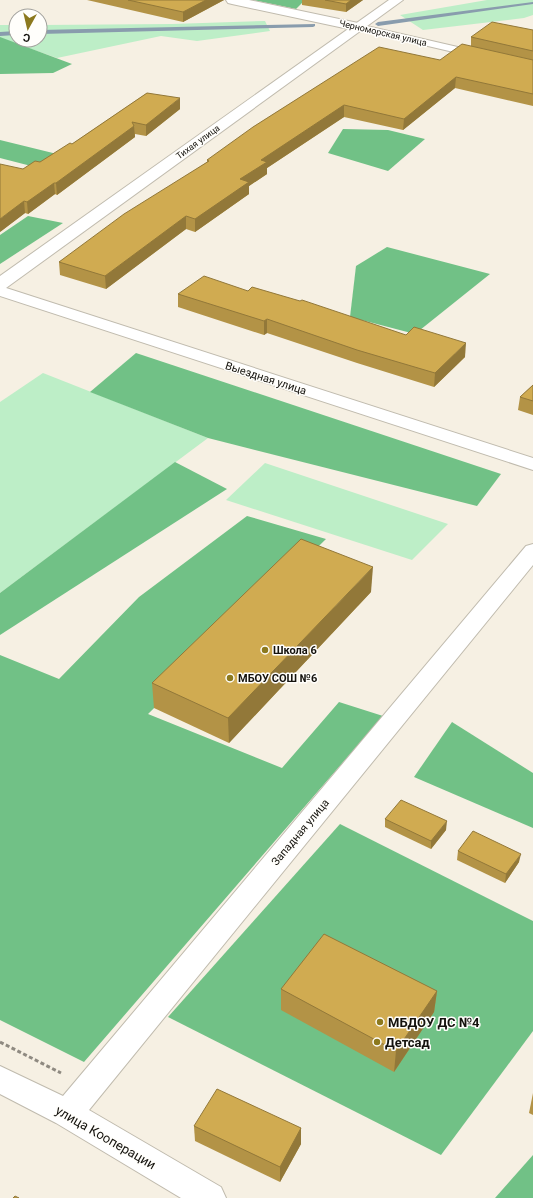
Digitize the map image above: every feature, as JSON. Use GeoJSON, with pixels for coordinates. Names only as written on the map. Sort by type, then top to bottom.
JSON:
{"type":"FeatureCollection","features":[{"type":"Feature","properties":{"kind":"street","name":"Черноморская улица"},"geometry":{"type":"LineString","coordinates":[[232,0],[358,27]]}},
{"type":"Feature","properties":{"kind":"street","name":"Тихая улица"},"geometry":{"type":"LineString","coordinates":[[0,284],[397,0]]}},
{"type":"Feature","properties":{"kind":"street","name":"Выездная улица"},"geometry":{"type":"LineString","coordinates":[[0,291],[533,464]]}},
{"type":"Feature","properties":{"kind":"street","name":"Западная улица"},"geometry":{"type":"LineString","coordinates":[[66,1113],[533,550]]}},
{"type":"Feature","properties":{"kind":"street","name":"улица Кооперации"},"geometry":{"type":"LineString","coordinates":[[0,1079],[66,1113],[210,1198]]}},
{"type":"Feature","properties":{"kind":"lane","name":"Черноморская улица"},"geometry":{"type":"LineString","coordinates":[[358,27],[487,57]]}},
{"type":"Feature","properties":{"kind":"path"},"geometry":{"type":"LineString","coordinates":[[0,1042],[88,1087]]}},
{"type":"Feature","properties":{"kind":"green space"},"geometry":{"type":"Polygon","coordinates":[[[253,0],[305,0],[296,9],[253,0]]]}},
{"type":"Feature","properties":{"kind":"green space"},"geometry":{"type":"Polygon","coordinates":[[[487,0],[533,0],[533,15],[524,18],[423,30],[400,15],[487,0]]]}},
{"type":"Feature","properties":{"kind":"green space"},"geometry":{"type":"Polygon","coordinates":[[[265,21],[270,31],[197,41],[161,36],[57,58],[28,48],[48,48],[48,25],[172,24],[265,21]]]}},
{"type":"Feature","properties":{"kind":"green space"},"geometry":{"type":"Polygon","coordinates":[[[0,25],[8,25],[8,41],[0,38],[0,25]]]}},
{"type":"Feature","properties":{"kind":"green space"},"geometry":{"type":"Polygon","coordinates":[[[0,37],[8,40],[8,48],[29,48],[72,64],[53,73],[0,74],[0,37]]]}},
{"type":"Feature","properties":{"kind":"green space"},"geometry":{"type":"Polygon","coordinates":[[[343,129],[388,130],[425,139],[388,171],[328,153],[343,129]]]}},
{"type":"Feature","properties":{"kind":"green space"},"geometry":{"type":"Polygon","coordinates":[[[0,140],[57,154],[35,167],[0,158],[0,140]]]}},
{"type":"Feature","properties":{"kind":"green space"},"geometry":{"type":"Polygon","coordinates":[[[28,216],[63,223],[0,264],[0,235],[28,216]]]}},
{"type":"Feature","properties":{"kind":"green space"},"geometry":{"type":"Polygon","coordinates":[[[387,247],[490,274],[415,334],[350,317],[356,266],[387,247]]]}},
{"type":"Feature","properties":{"kind":"green space"},"geometry":{"type":"Polygon","coordinates":[[[136,353],[501,474],[477,506],[208,438],[90,392],[136,353]]]}},
{"type":"Feature","properties":{"kind":"green space"},"geometry":{"type":"Polygon","coordinates":[[[43,373],[208,438],[0,593],[0,402],[43,373]]]}},
{"type":"Feature","properties":{"kind":"green space"},"geometry":{"type":"Polygon","coordinates":[[[175,462],[227,489],[0,635],[0,593],[175,462]]]}},
{"type":"Feature","properties":{"kind":"green space"},"geometry":{"type":"Polygon","coordinates":[[[265,463],[448,524],[412,560],[226,500],[265,463]]]}},
{"type":"Feature","properties":{"kind":"green space"},"geometry":{"type":"Polygon","coordinates":[[[247,516],[326,539],[148,714],[282,768],[339,702],[383,716],[84,1062],[0,1020],[0,655],[59,679],[139,597],[247,516]]]}},
{"type":"Feature","properties":{"kind":"green space"},"geometry":{"type":"Polygon","coordinates":[[[452,722],[533,773],[533,828],[414,777],[452,722]]]}},
{"type":"Feature","properties":{"kind":"green space"},"geometry":{"type":"Polygon","coordinates":[[[340,824],[533,921],[533,1031],[441,1155],[168,1017],[340,824]]]}},
{"type":"Feature","properties":{"kind":"green space"},"geometry":{"type":"Polygon","coordinates":[[[533,1155],[533,1198],[495,1198],[533,1155]]]}},
{"type":"Feature","properties":{"kind":"building"},"geometry":{"type":"Polygon","coordinates":[[[128,0],[206,0],[183,12],[128,0]]]}},
{"type":"Feature","properties":{"kind":"building"},"geometry":{"type":"Polygon","coordinates":[[[325,0],[351,0],[346,4],[325,0]]]}},
{"type":"Feature","properties":{"kind":"building"},"geometry":{"type":"Polygon","coordinates":[[[492,22],[533,30],[533,51],[471,37],[492,22]]]}},
{"type":"Feature","properties":{"kind":"building"},"geometry":{"type":"Polygon","coordinates":[[[462,44],[533,60],[533,94],[456,77],[404,119],[344,105],[261,160],[267,162],[240,179],[249,182],[195,219],[186,216],[105,276],[59,262],[124,214],[209,161],[207,160],[253,127],[379,47],[440,60],[462,44]]]}},
{"type":"Feature","properties":{"kind":"building"},"geometry":{"type":"Polygon","coordinates":[[[147,93],[180,98],[146,125],[132,122],[134,126],[56,183],[27,202],[24,201],[0,219],[0,164],[23,169],[35,161],[40,162],[70,143],[72,144],[147,93]]]}},
{"type":"Feature","properties":{"kind":"building"},"geometry":{"type":"Polygon","coordinates":[[[204,276],[248,291],[252,287],[300,301],[302,300],[406,335],[414,327],[466,343],[435,373],[357,350],[267,319],[264,321],[178,294],[204,276]]]}},
{"type":"Feature","properties":{"kind":"building"},"geometry":{"type":"Polygon","coordinates":[[[533,385],[533,401],[520,397],[533,385]]]}},
{"type":"Feature","properties":{"kind":"building","name":"Школа 6"},"geometry":{"type":"Polygon","coordinates":[[[301,539],[373,567],[228,718],[152,683],[301,539]]]}},
{"type":"Feature","properties":{"kind":"building"},"geometry":{"type":"Polygon","coordinates":[[[401,800],[447,821],[431,841],[385,819],[401,800]]]}},
{"type":"Feature","properties":{"kind":"building"},"geometry":{"type":"Polygon","coordinates":[[[473,831],[521,854],[506,874],[458,851],[473,831]]]}},
{"type":"Feature","properties":{"kind":"building","name":"Детсад"},"geometry":{"type":"Polygon","coordinates":[[[324,934],[437,991],[396,1051],[281,989],[324,934]]]}},
{"type":"Feature","properties":{"kind":"building"},"geometry":{"type":"Polygon","coordinates":[[[217,1089],[301,1128],[280,1167],[194,1126],[217,1089]]]}},
{"type":"Feature","properties":{"kind":"waterway"},"geometry":{"type":"LineString","coordinates":[[378,24],[533,3]]}},
{"type":"Feature","properties":{"kind":"waterway"},"geometry":{"type":"LineString","coordinates":[[48,32],[313,25]]}},
{"type":"Feature","properties":{"kind":"waterway"},"geometry":{"type":"LineString","coordinates":[[0,34],[8,34]]}},
{"type":"Feature","properties":{"kind":"place","name":"Школа 6"},"geometry":{"type":"Point","coordinates":[265,650]}},
{"type":"Feature","properties":{"kind":"place","name":"МБОУ СОШ №6"},"geometry":{"type":"Point","coordinates":[230,678]}},
{"type":"Feature","properties":{"kind":"place","name":"МБДОУ ДС №4"},"geometry":{"type":"Point","coordinates":[380,1022]}},
{"type":"Feature","properties":{"kind":"place","name":"Детсад"},"geometry":{"type":"Point","coordinates":[377,1042]}}]}
